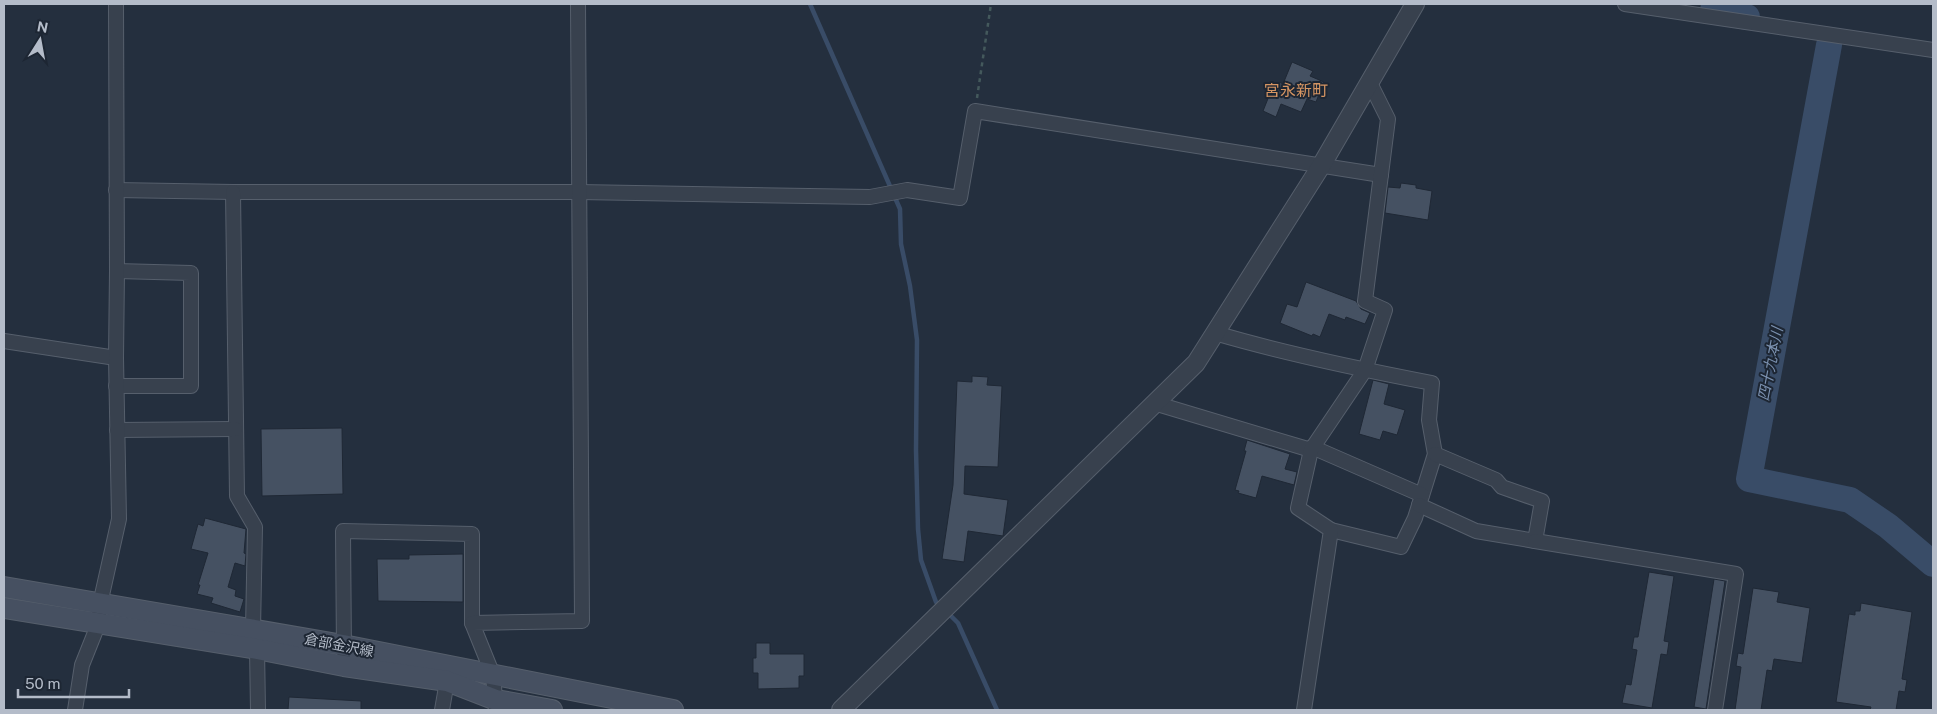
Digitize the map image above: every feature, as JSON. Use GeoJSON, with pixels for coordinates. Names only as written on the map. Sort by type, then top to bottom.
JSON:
{"type":"FeatureCollection","features":[{"type":"Feature","properties":{"kind":"main road","name":"倉部金沢線"},"geometry":{"type":"LineString","coordinates":[[4,587],[343,645],[673,710]]}},
{"type":"Feature","properties":{"kind":"main road","name":"倉部金沢線"},"geometry":{"type":"LineString","coordinates":[[4,608],[98,625],[257,649],[344,666],[447,681],[496,705],[552,710]]}},
{"type":"Feature","properties":{"kind":"street"},"geometry":{"type":"LineString","coordinates":[[75,710],[82,665],[98,625],[100,604],[119,519],[116,386],[116,4]]}},
{"type":"Feature","properties":{"kind":"street"},"geometry":{"type":"LineString","coordinates":[[472,623],[582,621],[578,4]]}},
{"type":"Feature","properties":{"kind":"street"},"geometry":{"type":"LineString","coordinates":[[841,710],[1196,363],[1322,166],[1369,81],[1415,4]]}},
{"type":"Feature","properties":{"kind":"street"},"geometry":{"type":"LineString","coordinates":[[1625,4],[1933,50]]}},
{"type":"Feature","properties":{"kind":"street"},"geometry":{"type":"LineString","coordinates":[[1215,333],[1272,350],[1365,370],[1432,383],[1429,420],[1435,454],[1415,518],[1401,547],[1331,530],[1298,508],[1311,448],[1365,370],[1385,310],[1365,301],[1388,118],[1369,81]]}},
{"type":"Feature","properties":{"kind":"street"},"geometry":{"type":"LineString","coordinates":[[116,190],[579,192],[870,197],[907,190],[960,198],[975,112],[1381,175]]}},
{"type":"Feature","properties":{"kind":"street"},"geometry":{"type":"LineString","coordinates":[[233,192],[237,496],[255,527],[253,629],[257,649],[258,710]]}},
{"type":"Feature","properties":{"kind":"street"},"geometry":{"type":"LineString","coordinates":[[116,386],[191,386],[191,273],[117,271]]}},
{"type":"Feature","properties":{"kind":"street"},"geometry":{"type":"LineString","coordinates":[[4,341],[116,358]]}},
{"type":"Feature","properties":{"kind":"street"},"geometry":{"type":"LineString","coordinates":[[1154,403],[1311,448],[1421,500],[1476,531],[1736,574],[1715,710]]}},
{"type":"Feature","properties":{"kind":"street"},"geometry":{"type":"LineString","coordinates":[[117,430],[235,428]]}},
{"type":"Feature","properties":{"kind":"street"},"geometry":{"type":"LineString","coordinates":[[1435,454],[1496,480],[1502,487],[1542,501],[1535,541]]}},
{"type":"Feature","properties":{"kind":"street"},"geometry":{"type":"LineString","coordinates":[[1304,710],[1331,530]]}},
{"type":"Feature","properties":{"kind":"street"},"geometry":{"type":"LineString","coordinates":[[344,666],[343,532],[472,534],[472,623],[492,675],[496,705]]}},
{"type":"Feature","properties":{"kind":"street"},"geometry":{"type":"LineString","coordinates":[[442,710],[447,681]]}},
{"type":"Feature","properties":{"kind":"path"},"geometry":{"type":"LineString","coordinates":[[975,112],[991,4]]}},
{"type":"Feature","properties":{"kind":"building"},"geometry":{"type":"Polygon","coordinates":[[[1292,62],[1313,71],[1310,76],[1324,82],[1316,102],[1307,99],[1301,112],[1281,104],[1276,117],[1263,111],[1273,86],[1277,88],[1279,82],[1283,84],[1292,62]]]}},
{"type":"Feature","properties":{"kind":"building"},"geometry":{"type":"Polygon","coordinates":[[[1401,183],[1416,185],[1416,188],[1432,191],[1428,220],[1385,213],[1388,187],[1400,188],[1401,183]]]}},
{"type":"Feature","properties":{"kind":"building"},"geometry":{"type":"Polygon","coordinates":[[[1306,282],[1356,301],[1361,309],[1370,313],[1365,324],[1346,317],[1345,320],[1329,314],[1320,337],[1313,334],[1312,336],[1280,323],[1287,304],[1297,307],[1306,282]]]}},
{"type":"Feature","properties":{"kind":"building"},"geometry":{"type":"Polygon","coordinates":[[[972,376],[988,377],[987,385],[1002,386],[998,467],[965,466],[964,494],[1008,500],[1003,536],[968,531],[964,562],[942,559],[953,485],[957,381],[972,382],[972,376]]]}},
{"type":"Feature","properties":{"kind":"building"},"geometry":{"type":"Polygon","coordinates":[[[1373,380],[1389,384],[1384,404],[1405,410],[1397,435],[1383,431],[1380,440],[1359,434],[1373,380]]]}},
{"type":"Feature","properties":{"kind":"building"},"geometry":{"type":"Polygon","coordinates":[[[342,428],[343,494],[262,496],[261,429],[342,428]]]}},
{"type":"Feature","properties":{"kind":"building"},"geometry":{"type":"Polygon","coordinates":[[[1247,440],[1290,454],[1285,469],[1297,472],[1294,485],[1262,476],[1256,498],[1238,493],[1239,491],[1235,490],[1246,451],[1244,451],[1247,440]]]}},
{"type":"Feature","properties":{"kind":"building"},"geometry":{"type":"Polygon","coordinates":[[[205,518],[246,529],[245,566],[235,563],[228,587],[236,590],[235,596],[244,599],[240,612],[211,603],[213,598],[197,594],[208,553],[191,549],[198,524],[203,526],[205,518]]]}},
{"type":"Feature","properties":{"kind":"building"},"geometry":{"type":"Polygon","coordinates":[[[463,554],[463,602],[378,601],[377,559],[409,559],[409,555],[463,554]]]}},
{"type":"Feature","properties":{"kind":"building"},"geometry":{"type":"Polygon","coordinates":[[[1649,572],[1674,576],[1664,641],[1669,642],[1667,655],[1661,654],[1652,708],[1622,703],[1626,684],[1631,685],[1637,650],[1632,649],[1634,637],[1638,637],[1649,572]]]}},
{"type":"Feature","properties":{"kind":"building"},"geometry":{"type":"Polygon","coordinates":[[[1714,579],[1725,581],[1706,709],[1694,707],[1714,579]]]}},
{"type":"Feature","properties":{"kind":"building"},"geometry":{"type":"Polygon","coordinates":[[[1753,588],[1779,592],[1777,602],[1810,608],[1802,663],[1774,659],[1772,671],[1767,670],[1761,710],[1735,710],[1741,667],[1736,666],[1738,653],[1743,654],[1753,588]]]}},
{"type":"Feature","properties":{"kind":"building"},"geometry":{"type":"Polygon","coordinates":[[[1861,603],[1912,612],[1902,679],[1907,680],[1905,692],[1899,691],[1896,710],[1870,710],[1871,707],[1836,702],[1849,614],[1855,615],[1855,611],[1860,611],[1861,603]]]}},
{"type":"Feature","properties":{"kind":"building"},"geometry":{"type":"Polygon","coordinates":[[[756,643],[770,643],[770,654],[804,654],[804,676],[799,676],[799,688],[758,689],[758,673],[753,673],[756,643]]]}},
{"type":"Feature","properties":{"kind":"building"},"geometry":{"type":"Polygon","coordinates":[[[289,697],[361,701],[361,710],[288,710],[289,697]]]}},
{"type":"Feature","properties":{"kind":"waterway"},"geometry":{"type":"LineString","coordinates":[[810,4],[900,209],[901,244],[910,286],[917,340],[916,450],[918,529],[921,560],[936,602],[941,607]]}},
{"type":"Feature","properties":{"kind":"waterway","name":"四十九本川"},"geometry":{"type":"LineString","coordinates":[[1714,4],[1713,11],[1747,17]]}},
{"type":"Feature","properties":{"kind":"waterway","name":"四十九本川"},"geometry":{"type":"LineString","coordinates":[[1829,45],[1749,479],[1850,500],[1888,526],[1933,564]]}},
{"type":"Feature","properties":{"kind":"waterway"},"geometry":{"type":"LineString","coordinates":[[947,612],[958,623],[997,710]]}},
{"type":"Feature","properties":{"kind":"district","name":"宮永新町"},"geometry":{"type":"Point","coordinates":[1296,90]}}]}
